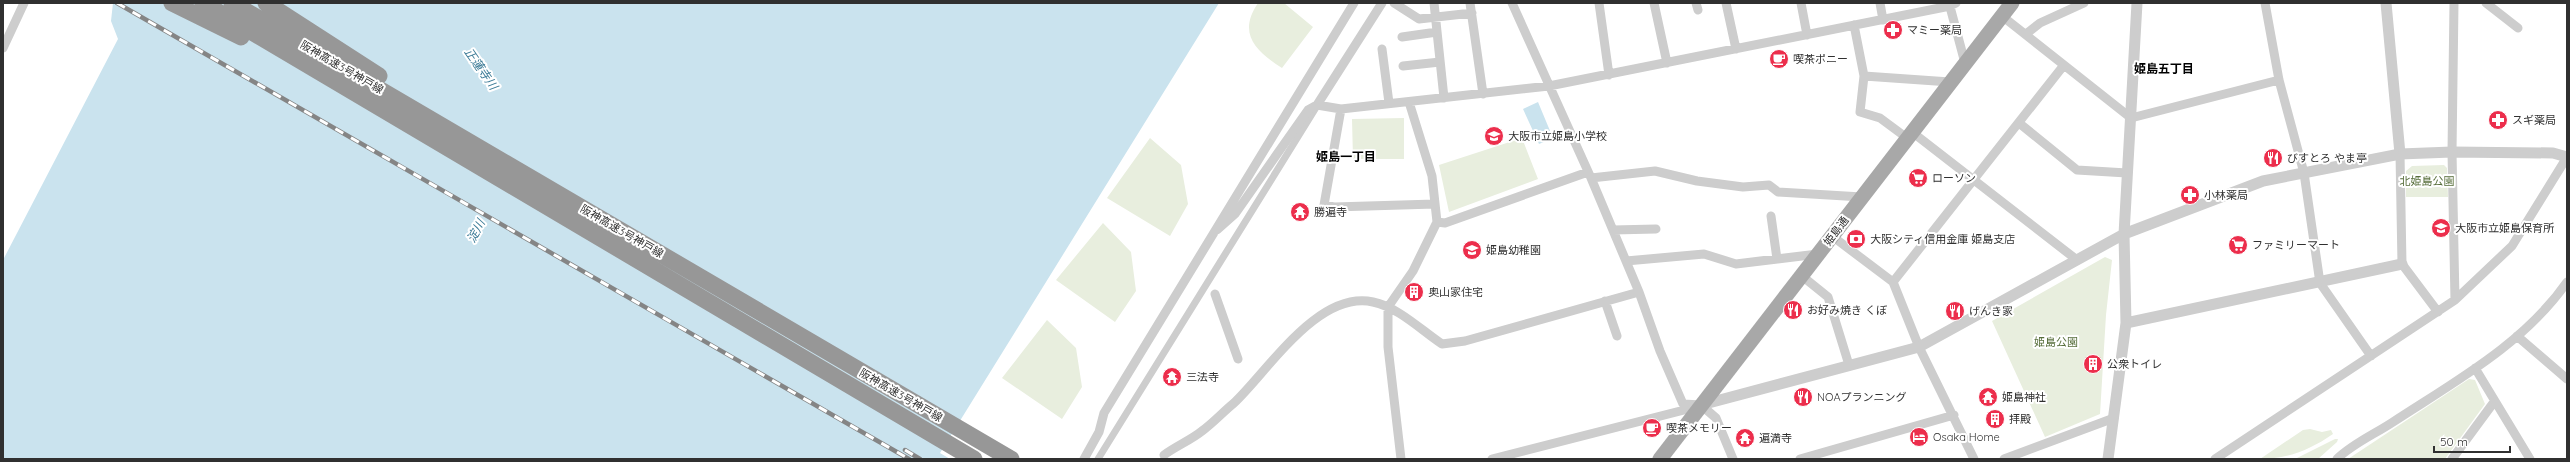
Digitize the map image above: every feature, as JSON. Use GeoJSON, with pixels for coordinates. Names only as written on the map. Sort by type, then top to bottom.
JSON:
{"type":"FeatureCollection","features":[{"type":"Feature","properties":{"kind":"highway"},"geometry":{"type":"LineString","coordinates":[[172,3],[261,47],[312,68]]}},
{"type":"Feature","properties":{"kind":"highway","name":"阪神高速3号神戸線"},"geometry":{"type":"LineString","coordinates":[[203,3],[974,459]]}},
{"type":"Feature","properties":{"kind":"highway","name":"阪神高速3号神戸線"},"geometry":{"type":"LineString","coordinates":[[232,3],[1011,459]]}},
{"type":"Feature","properties":{"kind":"highway"},"geometry":{"type":"LineString","coordinates":[[266,3],[421,104],[464,138]]}},
{"type":"Feature","properties":{"kind":"main road","name":"姫島通"},"geometry":{"type":"LineString","coordinates":[[1660,459],[2012,3]]}},
{"type":"Feature","properties":{"kind":"street"},"geometry":{"type":"LineString","coordinates":[[3,48],[24,3]]}},
{"type":"Feature","properties":{"kind":"street"},"geometry":{"type":"LineString","coordinates":[[1084,459],[1099,432],[1104,413],[1209,236],[1354,3]]}},
{"type":"Feature","properties":{"kind":"street"},"geometry":{"type":"LineString","coordinates":[[1098,459],[1317,105],[1382,3]]}},
{"type":"Feature","properties":{"kind":"street"},"geometry":{"type":"LineString","coordinates":[[1394,3],[1419,19],[1472,13]]}},
{"type":"Feature","properties":{"kind":"street"},"geometry":{"type":"LineString","coordinates":[[1434,3],[1444,98]]}},
{"type":"Feature","properties":{"kind":"street"},"geometry":{"type":"LineString","coordinates":[[1470,3],[1482,94]]}},
{"type":"Feature","properties":{"kind":"street"},"geometry":{"type":"LineString","coordinates":[[1512,3],[1590,175],[1639,292],[1660,351],[1683,404],[1701,405],[1716,418],[1733,459]]}},
{"type":"Feature","properties":{"kind":"street"},"geometry":{"type":"LineString","coordinates":[[1599,3],[1609,75]]}},
{"type":"Feature","properties":{"kind":"street"},"geometry":{"type":"LineString","coordinates":[[1654,3],[1667,63]]}},
{"type":"Feature","properties":{"kind":"street"},"geometry":{"type":"LineString","coordinates":[[1726,3],[1736,49]]}},
{"type":"Feature","properties":{"kind":"street"},"geometry":{"type":"LineString","coordinates":[[1801,3],[1807,35]]}},
{"type":"Feature","properties":{"kind":"street"},"geometry":{"type":"LineString","coordinates":[[1880,3],[1883,20]]}},
{"type":"Feature","properties":{"kind":"street"},"geometry":{"type":"LineString","coordinates":[[2026,34],[2040,23],[2084,3]]}},
{"type":"Feature","properties":{"kind":"street"},"geometry":{"type":"LineString","coordinates":[[2108,459],[2126,323],[2124,234],[2137,3]]}},
{"type":"Feature","properties":{"kind":"street"},"geometry":{"type":"LineString","coordinates":[[2265,3],[2279,80],[2304,173],[2320,283],[2371,356]]}},
{"type":"Feature","properties":{"kind":"street"},"geometry":{"type":"LineString","coordinates":[[2386,3],[2400,154],[2402,264],[2438,312]]}},
{"type":"Feature","properties":{"kind":"street"},"geometry":{"type":"LineString","coordinates":[[2454,3],[2452,152],[2455,300]]}},
{"type":"Feature","properties":{"kind":"street"},"geometry":{"type":"LineString","coordinates":[[2486,3],[2518,28]]}},
{"type":"Feature","properties":{"kind":"street"},"geometry":{"type":"LineString","coordinates":[[1209,236],[1235,214],[1308,110],[1317,105],[1341,108],[1549,86],[1883,20],[1951,4],[1965,63]]}},
{"type":"Feature","properties":{"kind":"street"},"geometry":{"type":"LineString","coordinates":[[2002,16],[2131,118]]}},
{"type":"Feature","properties":{"kind":"street"},"geometry":{"type":"LineString","coordinates":[[1854,25],[1864,76],[1860,112],[1880,118],[1910,135],[1975,181],[2077,260]]}},
{"type":"Feature","properties":{"kind":"street"},"geometry":{"type":"LineString","coordinates":[[1402,37],[1437,32]]}},
{"type":"Feature","properties":{"kind":"street"},"geometry":{"type":"LineString","coordinates":[[1382,50],[1389,103]]}},
{"type":"Feature","properties":{"kind":"street"},"geometry":{"type":"LineString","coordinates":[[1403,66],[1440,62]]}},
{"type":"Feature","properties":{"kind":"street"},"geometry":{"type":"LineString","coordinates":[[1894,282],[1975,181],[2064,65]]}},
{"type":"Feature","properties":{"kind":"street"},"geometry":{"type":"LineString","coordinates":[[1864,76],[1950,82]]}},
{"type":"Feature","properties":{"kind":"street"},"geometry":{"type":"LineString","coordinates":[[2131,118],[2279,80]]}},
{"type":"Feature","properties":{"kind":"street"},"geometry":{"type":"LineString","coordinates":[[1401,459],[1388,347],[1388,307],[1413,271],[1437,222],[1432,176],[1409,102]]}},
{"type":"Feature","properties":{"kind":"street"},"geometry":{"type":"LineString","coordinates":[[1341,108],[1324,204],[1334,208],[1435,204]]}},
{"type":"Feature","properties":{"kind":"street"},"geometry":{"type":"LineString","coordinates":[[2019,123],[2077,170],[2127,173]]}},
{"type":"Feature","properties":{"kind":"street"},"geometry":{"type":"LineString","coordinates":[[1492,459],[1918,347],[2124,234],[2263,181],[2400,154],[2452,152],[2553,153],[2567,157],[2512,246],[2455,300],[2215,459]]}},
{"type":"Feature","properties":{"kind":"street"},"geometry":{"type":"LineString","coordinates":[[1437,222],[1445,223],[1590,175],[1655,171],[1697,181],[1744,188],[1769,185],[1778,192],[1862,196]]}},
{"type":"Feature","properties":{"kind":"street"},"geometry":{"type":"LineString","coordinates":[[1771,216],[1777,259]]}},
{"type":"Feature","properties":{"kind":"street"},"geometry":{"type":"LineString","coordinates":[[1613,230],[1656,229]]}},
{"type":"Feature","properties":{"kind":"street"},"geometry":{"type":"LineString","coordinates":[[1832,236],[1894,282],[1918,347],[1954,415],[1974,459]]}},
{"type":"Feature","properties":{"kind":"street"},"geometry":{"type":"LineString","coordinates":[[1626,261],[1704,254],[1736,264],[1818,254]]}},
{"type":"Feature","properties":{"kind":"street"},"geometry":{"type":"LineString","coordinates":[[2126,323],[2320,283],[2402,264]]}},
{"type":"Feature","properties":{"kind":"street"},"geometry":{"type":"LineString","coordinates":[[1802,276],[1828,297],[1849,365]]}},
{"type":"Feature","properties":{"kind":"street"},"geometry":{"type":"LineString","coordinates":[[2337,459],[2475,368],[2517,336],[2557,297],[2567,282]]}},
{"type":"Feature","properties":{"kind":"street"},"geometry":{"type":"LineString","coordinates":[[1164,455],[1201,432],[1237,399],[1275,356],[1316,319],[1333,308],[1351,302],[1372,301],[1388,307],[1442,344],[1465,341],[1639,292]]}},
{"type":"Feature","properties":{"kind":"street"},"geometry":{"type":"LineString","coordinates":[[1215,294],[1238,358]]}},
{"type":"Feature","properties":{"kind":"street"},"geometry":{"type":"LineString","coordinates":[[1605,301],[1617,336]]}},
{"type":"Feature","properties":{"kind":"street"},"geometry":{"type":"LineString","coordinates":[[2517,336],[2567,379]]}},
{"type":"Feature","properties":{"kind":"street"},"geometry":{"type":"LineString","coordinates":[[2475,368],[2494,402],[2530,459]]}},
{"type":"Feature","properties":{"kind":"street"},"geometry":{"type":"LineString","coordinates":[[2452,459],[2494,402]]}},
{"type":"Feature","properties":{"kind":"street"},"geometry":{"type":"LineString","coordinates":[[1800,459],[1954,415]]}},
{"type":"Feature","properties":{"kind":"street"},"geometry":{"type":"LineString","coordinates":[[2004,459],[2114,418]]}},
{"type":"Feature","properties":{"kind":"green space"},"geometry":{"type":"Polygon","coordinates":[[[1258,3],[1284,3],[1313,27],[1282,68],[1264,55],[1252,41],[1249,24],[1258,3]]]}},
{"type":"Feature","properties":{"kind":"green space"},"geometry":{"type":"Polygon","coordinates":[[[1404,118],[1404,159],[1353,159],[1352,119],[1404,118]]]}},
{"type":"Feature","properties":{"kind":"green space"},"geometry":{"type":"Polygon","coordinates":[[[1150,138],[1181,165],[1188,204],[1170,236],[1107,198],[1150,138]]]}},
{"type":"Feature","properties":{"kind":"green space"},"geometry":{"type":"Polygon","coordinates":[[[1522,138],[1538,179],[1449,212],[1439,165],[1522,138]]]}},
{"type":"Feature","properties":{"kind":"green space","name":"北姫島公園"},"geometry":{"type":"Polygon","coordinates":[[[2444,165],[2447,168],[2448,197],[2406,197],[2406,171],[2412,166],[2444,165]]]}},
{"type":"Feature","properties":{"kind":"green space"},"geometry":{"type":"Polygon","coordinates":[[[1103,223],[1131,252],[1136,291],[1115,322],[1056,280],[1103,223]]]}},
{"type":"Feature","properties":{"kind":"green space","name":"姫島公園"},"geometry":{"type":"Polygon","coordinates":[[[2105,257],[2112,260],[2106,315],[2100,414],[2045,437],[1992,321],[2105,257]]]}},
{"type":"Feature","properties":{"kind":"green space"},"geometry":{"type":"Polygon","coordinates":[[[1047,320],[1076,348],[1082,387],[1062,419],[1002,378],[1047,320]]]}},
{"type":"Feature","properties":{"kind":"green space"},"geometry":{"type":"Polygon","coordinates":[[[2469,379],[2475,380],[2485,404],[2445,459],[2348,459],[2469,379]]]}},
{"type":"Feature","properties":{"kind":"green space"},"geometry":{"type":"Polygon","coordinates":[[[2310,429],[2322,432],[2331,430],[2333,434],[2307,449],[2280,457],[2260,459],[2303,430],[2310,429]]]}},
{"type":"Feature","properties":{"kind":"green space"},"geometry":{"type":"Polygon","coordinates":[[[2335,439],[2338,439],[2337,442],[2318,459],[2295,459],[2335,439]]]}},
{"type":"Feature","properties":{"kind":"water"},"geometry":{"type":"Polygon","coordinates":[[[113,3],[1219,3],[940,453],[950,459],[3,459],[3,260],[118,39],[111,21],[113,3]]]}},
{"type":"Feature","properties":{"kind":"water"},"geometry":{"type":"Polygon","coordinates":[[[1538,102],[1553,138],[1539,144],[1523,109],[1538,102]]]}},
{"type":"Feature","properties":{"kind":"railway"},"geometry":{"type":"LineString","coordinates":[[117,3],[909,459]]}},
{"type":"Feature","properties":{"kind":"railway"},"geometry":{"type":"LineString","coordinates":[[905,450],[920,459]]}},
{"type":"Feature","properties":{"kind":"place","name":"マミー薬局"},"geometry":{"type":"Point","coordinates":[1893,30]}},
{"type":"Feature","properties":{"kind":"place","name":"喫茶ポニー"},"geometry":{"type":"Point","coordinates":[1779,59]}},
{"type":"Feature","properties":{"kind":"place","name":"スギ薬局"},"geometry":{"type":"Point","coordinates":[2498,120]}},
{"type":"Feature","properties":{"kind":"place","name":"大阪市立姫島小学校"},"geometry":{"type":"Point","coordinates":[1494,136]}},
{"type":"Feature","properties":{"kind":"place","name":"びすとろ やま亭"},"geometry":{"type":"Point","coordinates":[2273,158]}},
{"type":"Feature","properties":{"kind":"place","name":"ローソン"},"geometry":{"type":"Point","coordinates":[1918,178]}},
{"type":"Feature","properties":{"kind":"place","name":"小林薬局"},"geometry":{"type":"Point","coordinates":[2190,195]}},
{"type":"Feature","properties":{"kind":"place","name":"勝遍寺"},"geometry":{"type":"Point","coordinates":[1300,212]}},
{"type":"Feature","properties":{"kind":"place","name":"大阪市立姫島保育所"},"geometry":{"type":"Point","coordinates":[2441,228]}},
{"type":"Feature","properties":{"kind":"place","name":"大阪シティ信用金庫 姫島支店"},"geometry":{"type":"Point","coordinates":[1856,239]}},
{"type":"Feature","properties":{"kind":"place","name":"ファミリーマート"},"geometry":{"type":"Point","coordinates":[2238,245]}},
{"type":"Feature","properties":{"kind":"place","name":"姫島幼稚園"},"geometry":{"type":"Point","coordinates":[1472,250]}},
{"type":"Feature","properties":{"kind":"place","name":"奥山家住宅"},"geometry":{"type":"Point","coordinates":[1414,292]}},
{"type":"Feature","properties":{"kind":"place","name":"お好み焼き くぼ"},"geometry":{"type":"Point","coordinates":[1793,310]}},
{"type":"Feature","properties":{"kind":"place","name":"げんき家"},"geometry":{"type":"Point","coordinates":[1955,311]}},
{"type":"Feature","properties":{"kind":"place","name":"公衆トイレ"},"geometry":{"type":"Point","coordinates":[2093,364]}},
{"type":"Feature","properties":{"kind":"place","name":"三法寺"},"geometry":{"type":"Point","coordinates":[1172,377]}},
{"type":"Feature","properties":{"kind":"place","name":"NOAプランニング"},"geometry":{"type":"Point","coordinates":[1803,397]}},
{"type":"Feature","properties":{"kind":"place","name":"姫島神社"},"geometry":{"type":"Point","coordinates":[1988,397]}},
{"type":"Feature","properties":{"kind":"place","name":"拝殿"},"geometry":{"type":"Point","coordinates":[1995,419]}},
{"type":"Feature","properties":{"kind":"place","name":"喫茶メモリー"},"geometry":{"type":"Point","coordinates":[1652,428]}},
{"type":"Feature","properties":{"kind":"place","name":"Osaka Home"},"geometry":{"type":"Point","coordinates":[1919,437]}},
{"type":"Feature","properties":{"kind":"place","name":"遍満寺"},"geometry":{"type":"Point","coordinates":[1745,438]}},
{"type":"Feature","properties":{"kind":"district","name":"姫島五丁目"},"geometry":{"type":"Point","coordinates":[2164,69]}},
{"type":"Feature","properties":{"kind":"district","name":"姫島一丁目"},"geometry":{"type":"Point","coordinates":[1346,157]}},
{"type":"Feature","properties":{"kind":"water label","name":"正蓮寺川"},"geometry":{"type":"Point","coordinates":[481,69]}},
{"type":"Feature","properties":{"kind":"water label","name":"淀川"},"geometry":{"type":"Point","coordinates":[476,231]}}]}
